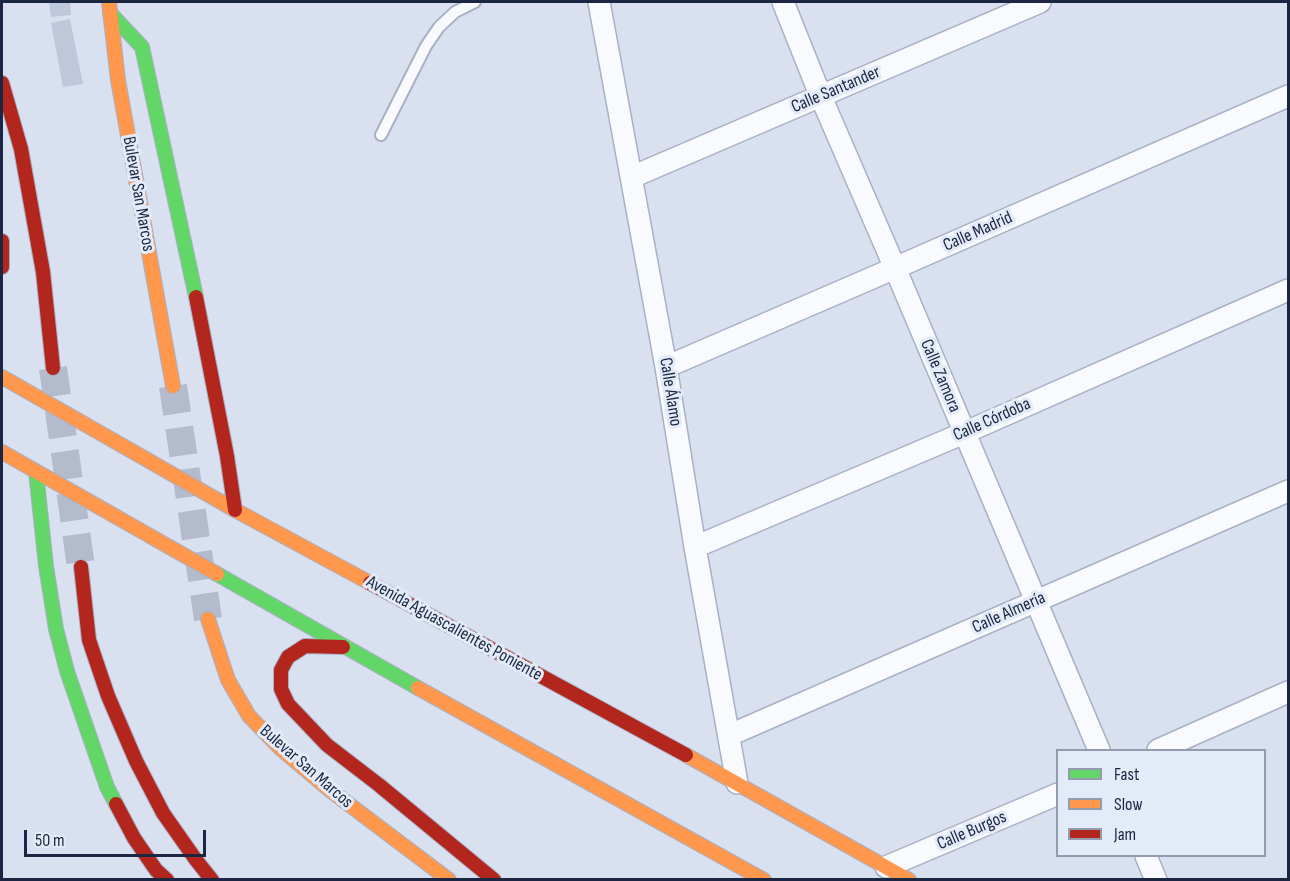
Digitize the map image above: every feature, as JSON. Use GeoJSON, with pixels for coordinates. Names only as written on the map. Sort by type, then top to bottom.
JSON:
{"type":"FeatureCollection","features":[{"type":"Feature","properties":{"kind":"main road","name":"Bulevar San Marcos"},"geometry":{"type":"LineString","coordinates":[[110,7],[120,90],[173,386]]}},
{"type":"Feature","properties":{"kind":"main road"},"geometry":{"type":"LineString","coordinates":[[110,7],[142,47],[200,315],[235,510]]}},
{"type":"Feature","properties":{"kind":"main road"},"geometry":{"type":"LineString","coordinates":[[2,84],[21,149],[43,272],[54,368]]}},
{"type":"Feature","properties":{"kind":"main road"},"geometry":{"type":"LineString","coordinates":[[2,241],[2,267]]}},
{"type":"Feature","properties":{"kind":"main road","name":"Avenida Aguascalientes Poniente"},"geometry":{"type":"LineString","coordinates":[[2,377],[235,510],[909,879]]}},
{"type":"Feature","properties":{"kind":"main road"},"geometry":{"type":"LineString","coordinates":[[2,452],[347,648],[764,879]]}},
{"type":"Feature","properties":{"kind":"main road"},"geometry":{"type":"LineString","coordinates":[[36,472],[46,566],[56,629],[67,671],[107,787],[134,838],[156,870],[167,879]]}},
{"type":"Feature","properties":{"kind":"main road"},"geometry":{"type":"LineString","coordinates":[[81,567],[90,640],[108,696],[136,761],[163,813],[212,879]]}},
{"type":"Feature","properties":{"kind":"main road","name":"Bulevar San Marcos"},"geometry":{"type":"LineString","coordinates":[[208,619],[228,680],[249,716],[280,749],[326,787],[449,879]]}},
{"type":"Feature","properties":{"kind":"main road"},"geometry":{"type":"LineString","coordinates":[[347,648],[305,646],[288,657],[281,670],[281,689],[288,704],[327,745],[494,879]]}},
{"type":"Feature","properties":{"kind":"street","name":"Calle Álamo"},"geometry":{"type":"LineString","coordinates":[[599,2],[666,367],[695,548],[737,783]]}},
{"type":"Feature","properties":{"kind":"street","name":"Calle Zamora"},"geometry":{"type":"LineString","coordinates":[[783,2],[821,97],[896,268],[1099,749]]}},
{"type":"Feature","properties":{"kind":"street","name":"Calle Santander"},"geometry":{"type":"LineString","coordinates":[[632,177],[1040,2]]}},
{"type":"Feature","properties":{"kind":"street","name":"Calle Madrid"},"geometry":{"type":"LineString","coordinates":[[666,367],[1288,96]]}},
{"type":"Feature","properties":{"kind":"street","name":"Calle Córdoba"},"geometry":{"type":"LineString","coordinates":[[695,548],[964,433],[1288,290]]}},
{"type":"Feature","properties":{"kind":"street","name":"Calle Almería"},"geometry":{"type":"LineString","coordinates":[[730,735],[1288,490]]}},
{"type":"Feature","properties":{"kind":"street"},"geometry":{"type":"LineString","coordinates":[[1160,749],[1288,692]]}},
{"type":"Feature","properties":{"kind":"street","name":"Calle Burgos"},"geometry":{"type":"LineString","coordinates":[[886,867],[1056,795]]}},
{"type":"Feature","properties":{"kind":"street"},"geometry":{"type":"LineString","coordinates":[[1147,857],[1156,879]]}},
{"type":"Feature","properties":{"kind":"lane"},"geometry":{"type":"LineString","coordinates":[[381,135],[426,46],[439,27],[455,12],[475,2]]}},
{"type":"Feature","properties":{"kind":"building"},"geometry":{"type":"Polygon","coordinates":[[[49,2],[70,2],[71,15],[51,17],[49,2]]]}},
{"type":"Feature","properties":{"kind":"building"},"geometry":{"type":"Polygon","coordinates":[[[70,19],[83,84],[63,87],[51,23],[70,19]]]}},
{"type":"Feature","properties":{"kind":"tunnel"},"geometry":{"type":"LineString","coordinates":[[53,368],[81,567]]}},
{"type":"Feature","properties":{"kind":"tunnel"},"geometry":{"type":"LineString","coordinates":[[173,386],[208,619]]}},
{"type":"Feature","properties":{"kind":"traffic: fast"},"geometry":{"type":"LineString","coordinates":[[110,13],[142,47],[196,297]]}},
{"type":"Feature","properties":{"kind":"traffic: fast"},"geometry":{"type":"LineString","coordinates":[[36,472],[46,566],[56,629],[67,671],[107,787],[116,804]]}},
{"type":"Feature","properties":{"kind":"traffic: fast"},"geometry":{"type":"LineString","coordinates":[[217,574],[418,688]]}},
{"type":"Feature","properties":{"kind":"traffic: slow"},"geometry":{"type":"LineString","coordinates":[[109,2],[118,80],[173,386]]}},
{"type":"Feature","properties":{"kind":"traffic: slow"},"geometry":{"type":"LineString","coordinates":[[2,377],[235,510],[370,583]]}},
{"type":"Feature","properties":{"kind":"traffic: slow"},"geometry":{"type":"LineString","coordinates":[[2,452],[217,574]]}},
{"type":"Feature","properties":{"kind":"traffic: slow"},"geometry":{"type":"LineString","coordinates":[[208,619],[228,680],[249,716],[281,749],[326,787],[449,880]]}},
{"type":"Feature","properties":{"kind":"traffic: slow"},"geometry":{"type":"LineString","coordinates":[[418,688],[764,880]]}},
{"type":"Feature","properties":{"kind":"traffic: slow"},"geometry":{"type":"LineString","coordinates":[[686,755],[909,880]]}},
{"type":"Feature","properties":{"kind":"traffic: jam"},"geometry":{"type":"LineString","coordinates":[[2,83],[21,149],[43,272],[53,368]]}},
{"type":"Feature","properties":{"kind":"traffic: jam"},"geometry":{"type":"LineString","coordinates":[[2,241],[2,267]]}},
{"type":"Feature","properties":{"kind":"traffic: jam"},"geometry":{"type":"LineString","coordinates":[[196,297],[227,456],[235,510]]}},
{"type":"Feature","properties":{"kind":"traffic: jam"},"geometry":{"type":"LineString","coordinates":[[81,567],[89,640],[108,696],[136,761],[163,813],[212,880]]}},
{"type":"Feature","properties":{"kind":"traffic: jam"},"geometry":{"type":"LineString","coordinates":[[370,583],[686,755]]}},
{"type":"Feature","properties":{"kind":"traffic: jam"},"geometry":{"type":"LineString","coordinates":[[343,647],[305,646],[288,657],[281,670],[281,689],[288,704],[327,745],[494,880]]}},
{"type":"Feature","properties":{"kind":"traffic: jam"},"geometry":{"type":"LineString","coordinates":[[116,804],[134,838],[156,870],[167,880]]}}]}
